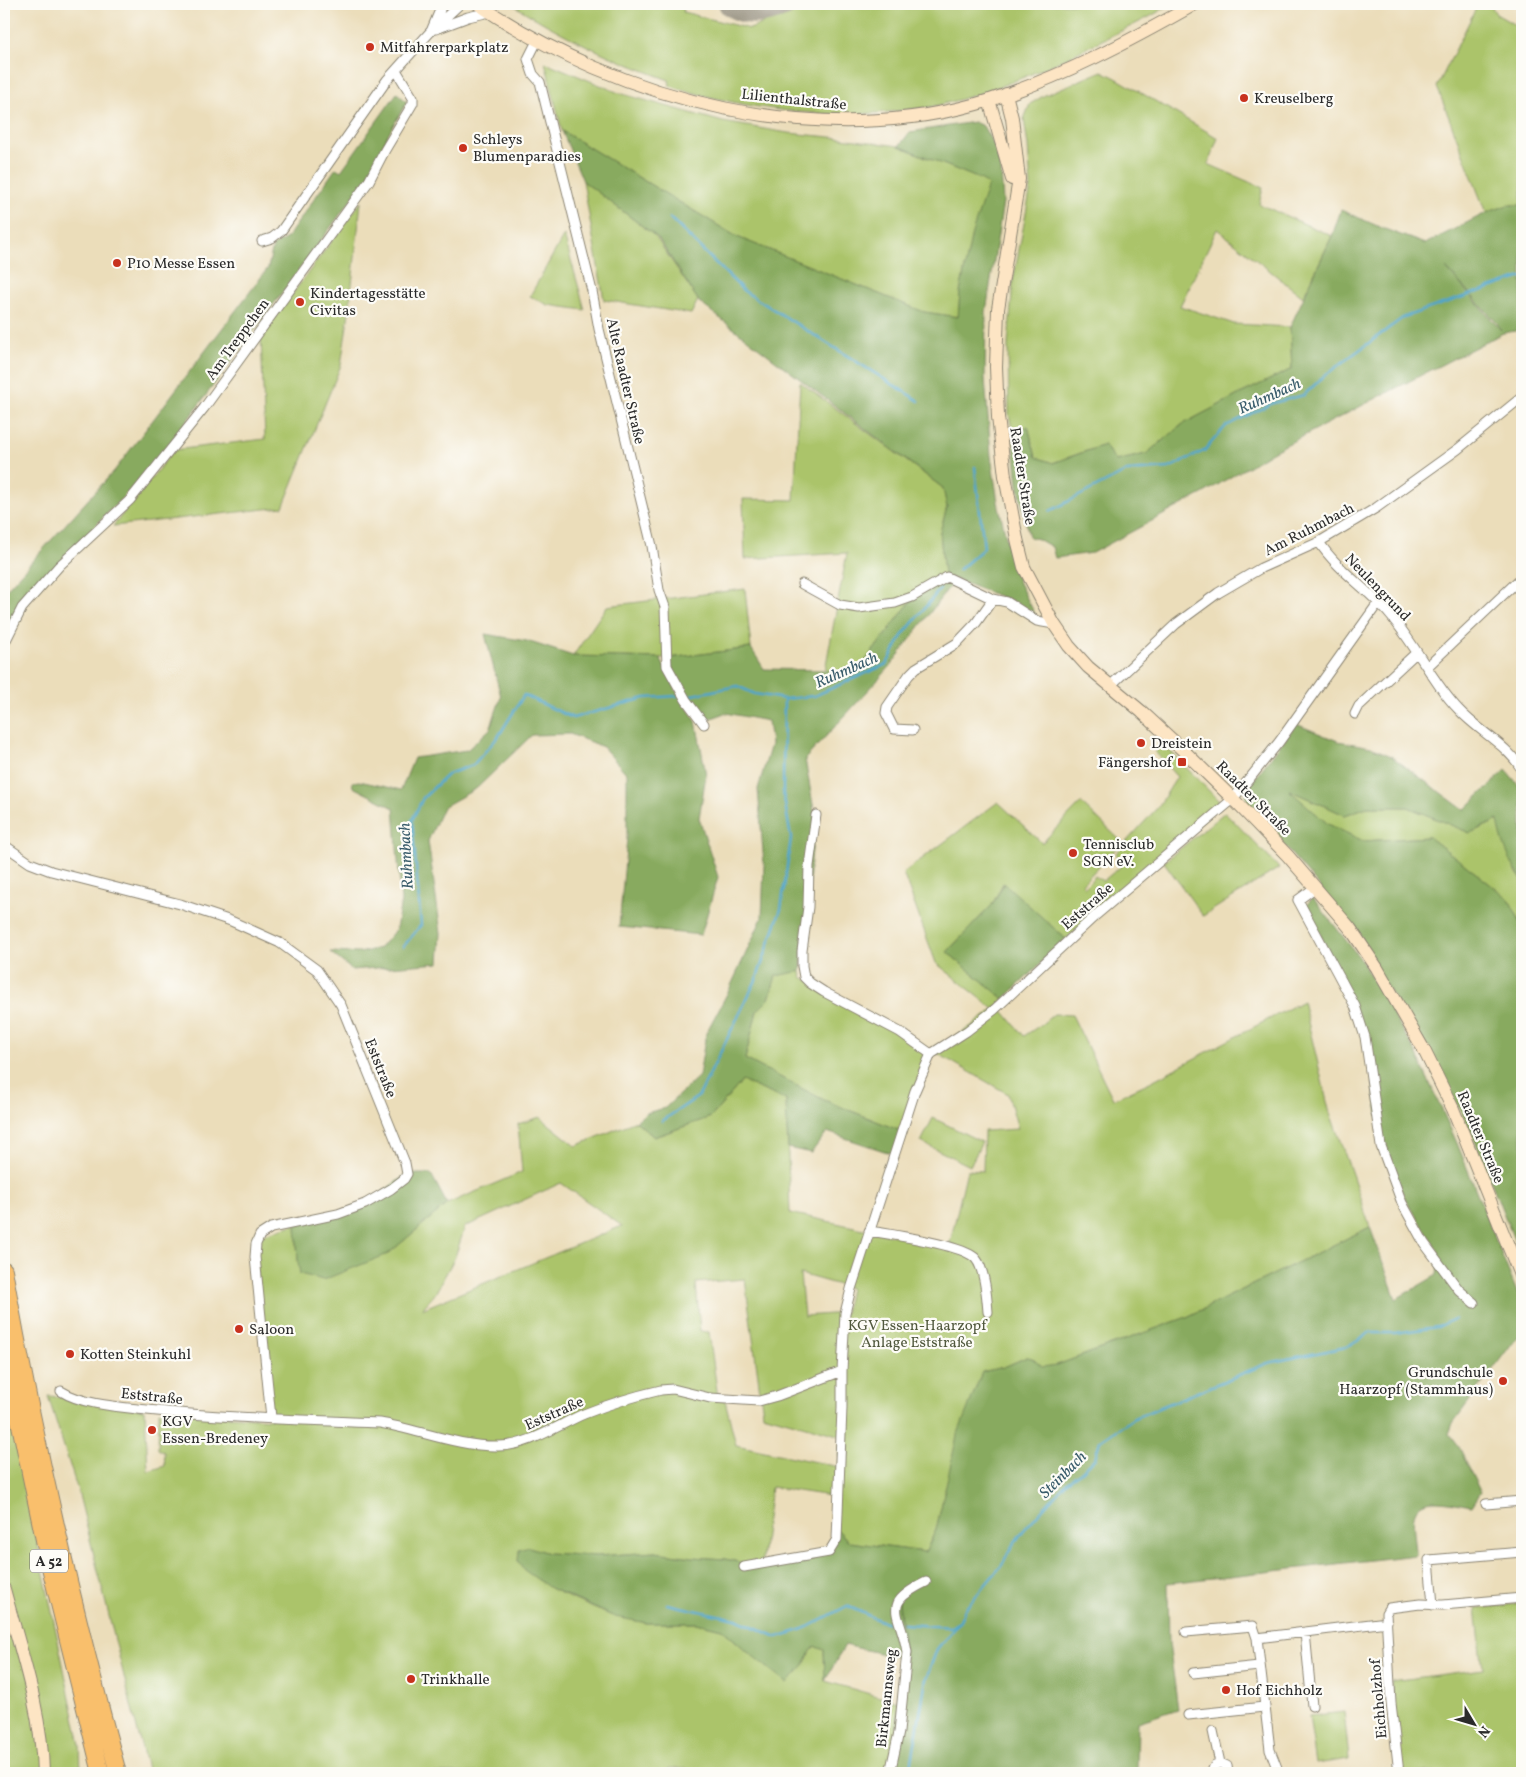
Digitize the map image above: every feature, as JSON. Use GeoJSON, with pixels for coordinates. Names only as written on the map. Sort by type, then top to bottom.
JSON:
{"type":"FeatureCollection","features":[{"type":"Feature","properties":{"kind":"highway","name":"A 52"},"geometry":{"type":"LineString","coordinates":[[4,1270],[19,1354],[64,1555],[118,1773]]}},
{"type":"Feature","properties":{"kind":"highway","name":"A 52"},"geometry":{"type":"LineString","coordinates":[[4,1348],[48,1559],[101,1773]]}},
{"type":"Feature","properties":{"kind":"main road","name":"Lilienthalstraße"},"geometry":{"type":"LineString","coordinates":[[478,4],[537,41],[569,57],[644,87],[694,101],[758,115],[814,121],[880,121],[915,117],[990,100],[1097,56],[1138,36],[1195,4]]}},
{"type":"Feature","properties":{"kind":"main road","name":"Raadter Straße"},"geometry":{"type":"LineString","coordinates":[[1006,94],[1012,118],[1019,179],[998,309],[996,367],[998,417],[1005,476],[1024,568],[1054,624],[1069,646],[1088,667],[1142,712],[1185,752],[1288,856],[1350,928],[1377,968],[1424,1050],[1453,1109],[1522,1280]]}},
{"type":"Feature","properties":{"kind":"main road","name":"Raadter Straße"},"geometry":{"type":"LineString","coordinates":[[990,100],[1010,172],[1015,198]]}},
{"type":"Feature","properties":{"kind":"main road"},"geometry":{"type":"LineString","coordinates":[[4,1589],[33,1699],[39,1732],[43,1773]]}},
{"type":"Feature","properties":{"kind":"street"},"geometry":{"type":"LineString","coordinates":[[262,241],[272,238],[281,231],[363,112],[396,70],[431,31],[460,4]]}},
{"type":"Feature","properties":{"kind":"street"},"geometry":{"type":"LineString","coordinates":[[431,31],[441,6]]}},
{"type":"Feature","properties":{"kind":"street"},"geometry":{"type":"LineString","coordinates":[[431,31],[468,17],[490,12]]}},
{"type":"Feature","properties":{"kind":"street","name":"Alte Raadter Straße"},"geometry":{"type":"LineString","coordinates":[[537,41],[528,59],[533,74],[540,82],[592,291],[599,329],[652,546],[659,590],[665,607],[667,666],[686,700],[704,724]]}},
{"type":"Feature","properties":{"kind":"street","name":"Am Treppchen"},"geometry":{"type":"LineString","coordinates":[[4,644],[22,608],[59,566],[130,500],[198,415],[369,182],[413,103],[396,70]]}},
{"type":"Feature","properties":{"kind":"street","name":"Am Ruhmbach"},"geometry":{"type":"LineString","coordinates":[[1110,686],[1176,624],[1218,593],[1261,568],[1319,542],[1396,495],[1458,449],[1522,396]]}},
{"type":"Feature","properties":{"kind":"street","name":"Neulengrund"},"geometry":{"type":"LineString","coordinates":[[1319,542],[1328,555],[1398,625],[1444,694],[1461,712],[1515,759],[1522,769]]}},
{"type":"Feature","properties":{"kind":"street"},"geometry":{"type":"LineString","coordinates":[[802,584],[840,605],[859,608],[895,603],[912,598],[947,577],[994,599],[1007,602],[1037,621],[1054,624]]}},
{"type":"Feature","properties":{"kind":"street"},"geometry":{"type":"LineString","coordinates":[[1427,667],[1522,577]]}},
{"type":"Feature","properties":{"kind":"street"},"geometry":{"type":"LineString","coordinates":[[913,730],[894,730],[886,713],[888,707],[909,674],[957,643],[976,623],[994,599]]}},
{"type":"Feature","properties":{"kind":"street","name":"Eststraße"},"geometry":{"type":"LineString","coordinates":[[931,1054],[967,1031],[994,1010],[1096,916],[1232,799],[1279,742],[1378,603]]}},
{"type":"Feature","properties":{"kind":"street"},"geometry":{"type":"LineString","coordinates":[[1355,714],[1360,706],[1417,652]]}},
{"type":"Feature","properties":{"kind":"street"},"geometry":{"type":"LineString","coordinates":[[744,1567],[829,1552],[837,1539],[845,1313],[850,1288],[917,1084],[931,1054],[900,1032],[824,992],[804,977],[802,951],[808,907],[809,866],[816,816]]}},
{"type":"Feature","properties":{"kind":"street","name":"Eststraße"},"geometry":{"type":"LineString","coordinates":[[4,845],[30,862],[51,871],[180,904],[231,920],[280,942],[317,970],[341,1005],[405,1163],[407,1174],[404,1179],[365,1204],[338,1214],[271,1228],[260,1235],[256,1244],[255,1257],[271,1418]]}},
{"type":"Feature","properties":{"kind":"street"},"geometry":{"type":"LineString","coordinates":[[1316,887],[1298,900],[1355,1006],[1365,1037],[1381,1146],[1402,1203],[1430,1250],[1460,1290],[1474,1303]]}},
{"type":"Feature","properties":{"kind":"street"},"geometry":{"type":"LineString","coordinates":[[869,1231],[971,1254],[977,1260],[981,1269],[988,1312]]}},
{"type":"Feature","properties":{"kind":"street","name":"Eststraße"},"geometry":{"type":"LineString","coordinates":[[61,1391],[71,1397],[120,1408],[178,1413],[380,1423],[404,1427],[471,1445],[501,1446],[521,1443],[585,1414],[660,1390],[673,1389],[710,1398],[759,1401],[842,1371]]}},
{"type":"Feature","properties":{"kind":"street"},"geometry":{"type":"LineString","coordinates":[[1486,1504],[1522,1501]]}},
{"type":"Feature","properties":{"kind":"street"},"geometry":{"type":"LineString","coordinates":[[1433,1605],[1429,1560],[1522,1552]]}},
{"type":"Feature","properties":{"kind":"street","name":"Birkmannsweg"},"geometry":{"type":"LineString","coordinates":[[890,1773],[899,1732],[907,1652],[898,1622],[897,1605],[905,1594],[926,1582]]}},
{"type":"Feature","properties":{"kind":"street"},"geometry":{"type":"LineString","coordinates":[[1257,1638],[1387,1622],[1386,1613],[1390,1608],[1420,1604],[1433,1605],[1522,1598]]}},
{"type":"Feature","properties":{"kind":"street","name":"Eichholzhof"},"geometry":{"type":"LineString","coordinates":[[1387,1622],[1391,1694],[1399,1773]]}},
{"type":"Feature","properties":{"kind":"street"},"geometry":{"type":"LineString","coordinates":[[1186,1632],[1253,1626],[1257,1638],[1270,1750],[1279,1773]]}},
{"type":"Feature","properties":{"kind":"street"},"geometry":{"type":"LineString","coordinates":[[1305,1632],[1312,1706]]}},
{"type":"Feature","properties":{"kind":"street"},"geometry":{"type":"LineString","coordinates":[[1193,1673],[1259,1666]]}},
{"type":"Feature","properties":{"kind":"street"},"geometry":{"type":"LineString","coordinates":[[1188,1715],[1264,1707]]}},
{"type":"Feature","properties":{"kind":"street"},"geometry":{"type":"LineString","coordinates":[[1213,1731],[1220,1763]]}},
{"type":"Feature","properties":{"kind":"street"},"geometry":{"type":"LineString","coordinates":[[1214,1773],[1215,1765],[1220,1763],[1227,1766],[1228,1773]]}},
{"type":"Feature","properties":{"kind":"green space"},"geometry":{"type":"Polygon","coordinates":[[[512,4],[685,4],[683,12],[750,29],[806,4],[1171,4],[1057,63],[979,94],[931,107],[846,114],[786,111],[757,107],[670,86],[669,80],[588,46],[550,27],[512,4]]]}},
{"type":"Feature","properties":{"kind":"green space"},"geometry":{"type":"Polygon","coordinates":[[[1478,4],[1490,4],[1496,14],[1522,29],[1518,108],[1522,108],[1522,205],[1508,205],[1486,213],[1437,87],[1478,4]]]}},
{"type":"Feature","properties":{"kind":"green space"},"geometry":{"type":"Polygon","coordinates":[[[545,62],[619,93],[723,122],[788,133],[899,146],[982,180],[988,185],[965,266],[958,317],[924,312],[737,237],[562,131],[545,62]]]}},
{"type":"Feature","properties":{"kind":"green space"},"geometry":{"type":"Polygon","coordinates":[[[1102,71],[1218,138],[1208,164],[1263,188],[1259,204],[1332,236],[1303,297],[1217,229],[1180,306],[1234,324],[1290,327],[1292,369],[1183,424],[1146,454],[1116,461],[1104,445],[1052,463],[1036,457],[1028,427],[1013,434],[1009,415],[1008,345],[1013,281],[1031,187],[1024,119],[1030,104],[1045,95],[1102,71]]]}},
{"type":"Feature","properties":{"kind":"green space"},"geometry":{"type":"Polygon","coordinates":[[[397,93],[407,102],[387,136],[368,177],[172,441],[129,491],[19,605],[4,634],[4,592],[115,470],[268,268],[273,246],[287,238],[336,168],[341,171],[397,93]]]}},
{"type":"Feature","properties":{"kind":"green space"},"geometry":{"type":"Polygon","coordinates":[[[974,122],[983,126],[995,147],[1001,170],[1003,202],[986,312],[985,378],[991,456],[998,502],[1011,560],[1019,583],[1035,614],[1012,601],[944,575],[940,532],[947,507],[943,488],[700,303],[658,238],[583,181],[562,131],[737,237],[924,312],[958,317],[960,292],[972,233],[988,185],[982,180],[899,146],[910,132],[974,122]]]}},
{"type":"Feature","properties":{"kind":"green space"},"geometry":{"type":"Polygon","coordinates":[[[583,181],[655,236],[698,300],[691,314],[604,300],[583,181]]]}},
{"type":"Feature","properties":{"kind":"green space"},"geometry":{"type":"Polygon","coordinates":[[[361,202],[341,365],[283,507],[113,526],[174,450],[265,439],[261,336],[361,202]]]}},
{"type":"Feature","properties":{"kind":"green space"},"geometry":{"type":"Polygon","coordinates":[[[1508,205],[1522,205],[1522,330],[1503,333],[1274,451],[1204,493],[1092,553],[1055,558],[1052,547],[1038,539],[1029,537],[1018,485],[1013,434],[1028,426],[1036,457],[1053,463],[1104,445],[1116,461],[1146,454],[1183,424],[1292,369],[1290,327],[1332,236],[1341,210],[1425,244],[1486,213],[1508,205]],[[1446,268],[1501,330],[1497,323],[1446,268]]]}},
{"type":"Feature","properties":{"kind":"green space"},"geometry":{"type":"Polygon","coordinates":[[[564,235],[585,310],[548,305],[530,296],[564,235]]]}},
{"type":"Feature","properties":{"kind":"green space"},"geometry":{"type":"Polygon","coordinates":[[[800,382],[943,488],[947,507],[940,532],[944,575],[911,601],[853,677],[825,670],[847,553],[745,559],[743,499],[794,500],[800,382]]]}},
{"type":"Feature","properties":{"kind":"green space"},"geometry":{"type":"Polygon","coordinates":[[[942,579],[952,583],[889,668],[805,759],[815,816],[801,971],[776,976],[769,999],[757,1011],[745,1059],[824,1100],[901,1131],[893,1154],[827,1132],[811,1153],[788,1148],[786,1100],[742,1081],[711,1117],[654,1137],[636,1121],[646,1113],[665,1108],[699,1076],[706,1033],[728,992],[762,918],[764,865],[758,789],[771,744],[768,721],[726,713],[706,720],[679,684],[669,658],[751,648],[764,669],[825,670],[853,677],[911,601],[942,579]]]}},
{"type":"Feature","properties":{"kind":"green space"},"geometry":{"type":"Polygon","coordinates":[[[745,589],[751,648],[669,658],[573,656],[607,606],[745,589]]]}},
{"type":"Feature","properties":{"kind":"green space"},"geometry":{"type":"Polygon","coordinates":[[[485,634],[527,641],[573,656],[660,658],[677,692],[696,721],[706,775],[699,818],[718,877],[701,935],[619,927],[627,838],[627,774],[603,747],[570,734],[532,735],[477,788],[443,807],[428,841],[441,933],[439,963],[352,970],[330,952],[359,953],[380,948],[396,929],[401,901],[394,808],[353,787],[352,782],[359,781],[401,790],[414,758],[467,750],[490,729],[501,697],[485,634]]]}},
{"type":"Feature","properties":{"kind":"green space"},"geometry":{"type":"Polygon","coordinates":[[[1296,724],[1338,741],[1371,747],[1391,756],[1464,810],[1506,770],[1522,789],[1522,880],[1501,836],[1498,820],[1470,833],[1408,807],[1367,807],[1345,815],[1289,790],[1328,824],[1363,841],[1429,837],[1508,898],[1522,925],[1522,1260],[1471,1131],[1428,1049],[1319,886],[1246,802],[1247,791],[1252,782],[1296,724]]]}},
{"type":"Feature","properties":{"kind":"green space"},"geometry":{"type":"Polygon","coordinates":[[[1162,743],[1220,802],[1203,820],[1066,939],[1003,883],[992,905],[947,952],[1004,999],[994,1009],[936,963],[903,873],[998,802],[1042,843],[1081,803],[1122,842],[1082,884],[1085,887],[1095,876],[1103,881],[1120,867],[1116,853],[1158,807],[1177,777],[1155,752],[1162,743]]]}},
{"type":"Feature","properties":{"kind":"green space"},"geometry":{"type":"Polygon","coordinates":[[[1287,789],[1345,815],[1367,807],[1408,807],[1470,833],[1499,820],[1516,872],[1522,880],[1522,925],[1508,898],[1429,837],[1363,841],[1328,824],[1287,789]]]}},
{"type":"Feature","properties":{"kind":"green space"},"geometry":{"type":"Polygon","coordinates":[[[1225,812],[1279,868],[1203,916],[1164,862],[1225,812]]]}},
{"type":"Feature","properties":{"kind":"green space"},"geometry":{"type":"Polygon","coordinates":[[[1004,883],[1066,939],[1004,999],[947,952],[992,905],[1004,883]]]}},
{"type":"Feature","properties":{"kind":"green space"},"geometry":{"type":"Polygon","coordinates":[[[1313,898],[1359,957],[1416,1053],[1457,1143],[1522,1305],[1522,1335],[1516,1338],[1453,1423],[1449,1434],[1458,1446],[1481,1492],[1472,1506],[1432,1501],[1419,1506],[1413,1521],[1416,1555],[1168,1583],[1169,1643],[1178,1709],[1138,1722],[1137,1771],[1135,1773],[891,1773],[905,1660],[898,1592],[904,1659],[845,1645],[825,1681],[824,1650],[814,1646],[803,1666],[787,1683],[722,1629],[697,1623],[647,1623],[615,1617],[550,1588],[524,1570],[518,1561],[519,1550],[529,1547],[548,1553],[597,1556],[655,1552],[725,1559],[761,1567],[829,1552],[836,1528],[849,1542],[925,1552],[936,1530],[957,1436],[982,1372],[1004,1367],[1027,1357],[1032,1358],[1042,1367],[1057,1365],[1187,1317],[1370,1227],[1396,1299],[1437,1275],[1439,1252],[1405,1199],[1383,1145],[1366,1038],[1342,979],[1306,905],[1313,898]]]}},
{"type":"Feature","properties":{"kind":"green space"},"geometry":{"type":"Polygon","coordinates":[[[801,971],[802,977],[899,1032],[929,1054],[901,1131],[824,1100],[745,1059],[757,1011],[769,999],[776,975],[801,971]]]}},
{"type":"Feature","properties":{"kind":"green space","name":"KGV Essen-Haarzopf Anlage Eststraße"},"geometry":{"type":"Polygon","coordinates":[[[1303,1001],[1329,1110],[1370,1227],[1187,1317],[1057,1365],[1042,1368],[1032,1358],[1027,1357],[1004,1367],[982,1372],[946,1486],[936,1530],[925,1552],[849,1542],[836,1528],[837,1497],[771,1487],[761,1567],[725,1559],[655,1552],[597,1556],[548,1553],[529,1547],[550,1588],[610,1615],[647,1623],[697,1623],[722,1629],[749,1653],[803,1666],[814,1646],[824,1650],[825,1681],[901,1703],[890,1773],[746,1773],[669,1768],[669,1773],[148,1773],[78,1491],[48,1396],[145,1410],[148,1471],[165,1466],[164,1452],[158,1449],[159,1411],[271,1419],[255,1257],[261,1235],[296,1224],[298,1262],[388,1254],[447,1204],[522,1172],[518,1124],[540,1117],[576,1146],[636,1121],[654,1137],[711,1117],[742,1081],[786,1100],[790,1213],[946,1247],[977,1260],[949,1247],[967,1170],[983,1171],[984,1131],[1018,1129],[1008,1094],[935,1052],[999,1006],[1024,1036],[1054,1014],[1072,1015],[1113,1099],[1150,1082],[1303,1001]],[[561,1183],[465,1227],[455,1257],[435,1294],[422,1309],[622,1226],[561,1183]],[[800,1274],[804,1316],[845,1313],[850,1288],[800,1274]],[[745,1279],[696,1283],[700,1331],[709,1332],[718,1398],[661,1390],[725,1400],[736,1445],[839,1467],[841,1436],[763,1414],[745,1279]]]}},
{"type":"Feature","properties":{"kind":"green space"},"geometry":{"type":"Polygon","coordinates":[[[933,1118],[982,1142],[970,1166],[921,1142],[933,1118]]]}},
{"type":"Feature","properties":{"kind":"green space"},"geometry":{"type":"Polygon","coordinates":[[[407,1174],[431,1174],[447,1204],[388,1254],[323,1280],[300,1274],[296,1224],[365,1204],[407,1174]]]}},
{"type":"Feature","properties":{"kind":"green space"},"geometry":{"type":"Polygon","coordinates":[[[4,1395],[6,1395],[80,1745],[81,1773],[4,1773],[4,1395]]]}},
{"type":"Feature","properties":{"kind":"green space"},"geometry":{"type":"Polygon","coordinates":[[[1522,1603],[1522,1773],[1399,1773],[1391,1681],[1483,1669],[1476,1609],[1522,1603]]]}},
{"type":"Feature","properties":{"kind":"green space"},"geometry":{"type":"Polygon","coordinates":[[[1344,1712],[1349,1759],[1316,1764],[1309,1716],[1344,1712]]]}},
{"type":"Feature","properties":{"kind":"waterway"},"geometry":{"type":"LineString","coordinates":[[670,218],[744,291],[919,401]]}},
{"type":"Feature","properties":{"kind":"waterway","name":"Ruhmbach"},"geometry":{"type":"LineString","coordinates":[[1050,511],[1127,471],[1169,468],[1204,451],[1226,426],[1273,403],[1304,395],[1324,376],[1404,317],[1522,277]]}},
{"type":"Feature","properties":{"kind":"waterway"},"geometry":{"type":"LineString","coordinates":[[959,570],[984,548],[975,467]]}},
{"type":"Feature","properties":{"kind":"waterway","name":"Ruhmbach"},"geometry":{"type":"LineString","coordinates":[[687,696],[737,686],[755,694],[784,699],[814,696],[887,664],[902,636],[940,589]]}},
{"type":"Feature","properties":{"kind":"waterway","name":"Ruhmbach"},"geometry":{"type":"LineString","coordinates":[[403,947],[421,925],[412,820],[423,798],[448,774],[473,765],[498,737],[524,695],[573,718],[645,698],[677,696]]}},
{"type":"Feature","properties":{"kind":"waterway","name":"Ruhmbach"},"geometry":{"type":"LineString","coordinates":[[662,1121],[699,1096],[757,978],[781,909],[791,838],[783,792],[784,699]]}},
{"type":"Feature","properties":{"kind":"waterway","name":"Steinbach"},"geometry":{"type":"LineString","coordinates":[[910,1773],[926,1679],[937,1649],[960,1621],[965,1609],[1002,1565],[1010,1549],[1023,1531],[1067,1482],[1081,1472],[1095,1458],[1100,1441],[1134,1418],[1268,1363],[1346,1347],[1369,1333],[1394,1333],[1438,1327],[1454,1319]]}},
{"type":"Feature","properties":{"kind":"waterway"},"geometry":{"type":"LineString","coordinates":[[667,1604],[736,1619],[777,1637],[804,1629],[847,1606],[881,1621],[898,1624]]}},
{"type":"Feature","properties":{"kind":"waterway"},"geometry":{"type":"LineString","coordinates":[[903,1624],[951,1627],[957,1623]]}},
{"type":"Feature","properties":{"kind":"taxiway"},"geometry":{"type":"LineString","coordinates":[[731,4],[737,8],[750,11],[771,9],[785,4]]}},
{"type":"Feature","properties":{"kind":"place","name":"Mitfahrerparkplatz"},"geometry":{"type":"Point","coordinates":[370,47]}},
{"type":"Feature","properties":{"kind":"place","name":"Kreuselberg"},"geometry":{"type":"Point","coordinates":[1244,98]}},
{"type":"Feature","properties":{"kind":"place","name":"Schleys Blumenparadies"},"geometry":{"type":"Point","coordinates":[463,148]}},
{"type":"Feature","properties":{"kind":"place","name":"P10 Messe Essen"},"geometry":{"type":"Point","coordinates":[117,263]}},
{"type":"Feature","properties":{"kind":"place","name":"Kindertagesstätte Civitas"},"geometry":{"type":"Point","coordinates":[300,302]}},
{"type":"Feature","properties":{"kind":"place","name":"Dreistein"},"geometry":{"type":"Point","coordinates":[1141,743]}},
{"type":"Feature","properties":{"kind":"place","name":"Fängershof"},"geometry":{"type":"Point","coordinates":[1182,762]}},
{"type":"Feature","properties":{"kind":"place","name":"Tennisclub SGN eV."},"geometry":{"type":"Point","coordinates":[1073,853]}},
{"type":"Feature","properties":{"kind":"place","name":"Saloon"},"geometry":{"type":"Point","coordinates":[239,1329]}},
{"type":"Feature","properties":{"kind":"place","name":"Kotten Steinkuhl"},"geometry":{"type":"Point","coordinates":[70,1354]}},
{"type":"Feature","properties":{"kind":"place","name":"Grundschule Haarzopf (Stammhaus)"},"geometry":{"type":"Point","coordinates":[1503,1381]}},
{"type":"Feature","properties":{"kind":"place","name":"KGV Essen-Bredeney"},"geometry":{"type":"Point","coordinates":[152,1430]}},
{"type":"Feature","properties":{"kind":"place","name":"Trinkhalle"},"geometry":{"type":"Point","coordinates":[411,1679]}},
{"type":"Feature","properties":{"kind":"place","name":"Hof Eichholz"},"geometry":{"type":"Point","coordinates":[1226,1690]}}]}
